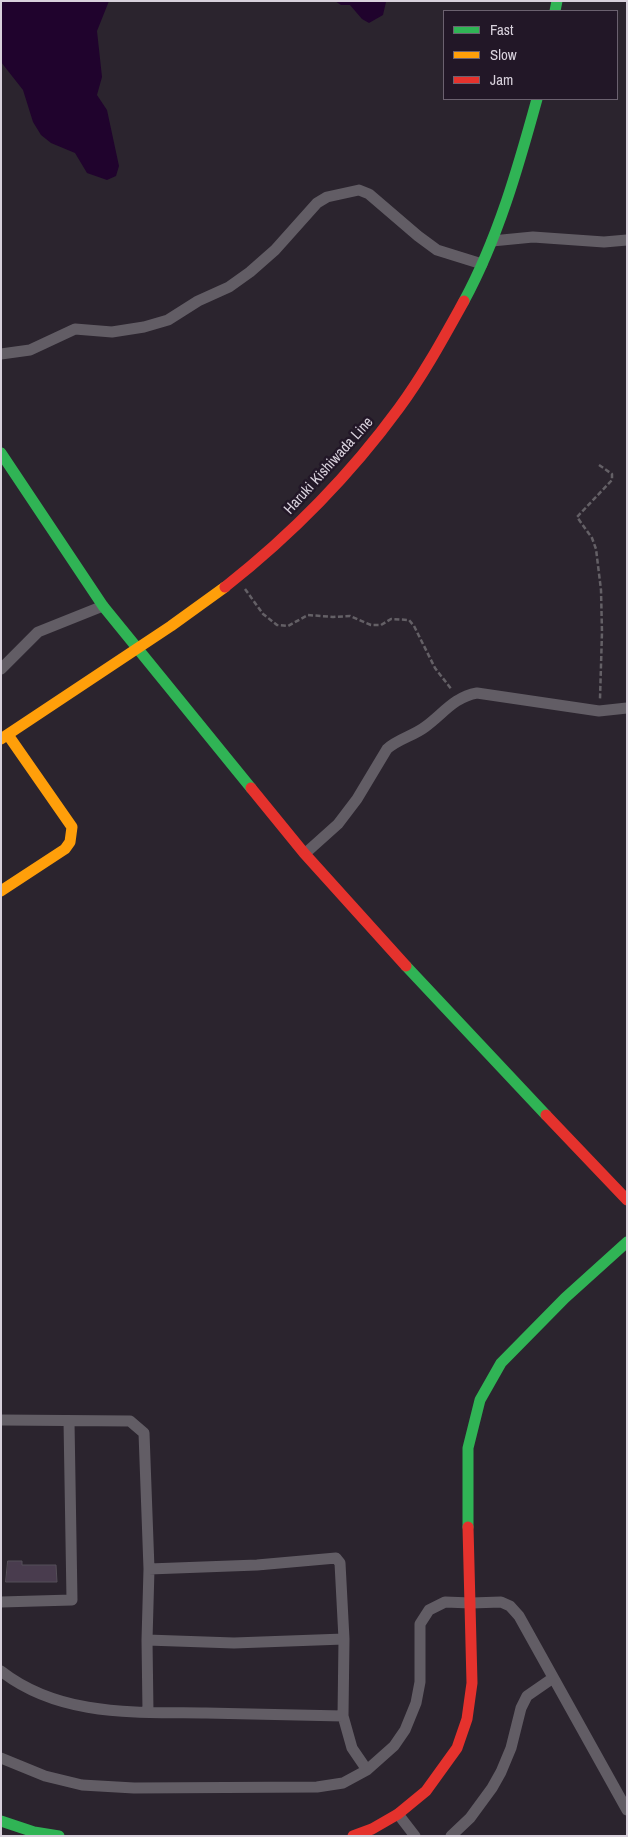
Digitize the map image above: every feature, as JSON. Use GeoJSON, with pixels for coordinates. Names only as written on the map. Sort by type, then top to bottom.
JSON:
{"type":"FeatureCollection","features":[{"type":"Feature","properties":{"kind":"street","name":"Haruki Kishiwada Line"},"geometry":{"type":"LineString","coordinates":[[4,737],[51,704],[137,649],[214,595],[302,521],[347,473],[384,428],[428,367],[459,311],[482,264],[510,195],[529,134],[537,100]]}},
{"type":"Feature","properties":{"kind":"street"},"geometry":{"type":"LineString","coordinates":[[1,354],[30,350],[75,329],[112,332],[144,328],[168,320],[250,272],[275,250],[317,203],[327,197],[359,190],[368,194],[437,250],[482,264]]}},
{"type":"Feature","properties":{"kind":"street"},"geometry":{"type":"LineString","coordinates":[[492,241],[533,237],[604,242],[627,240]]}},
{"type":"Feature","properties":{"kind":"street"},"geometry":{"type":"LineString","coordinates":[[1,453],[103,606],[304,853],[449,1013],[627,1200]]}},
{"type":"Feature","properties":{"kind":"street"},"geometry":{"type":"LineString","coordinates":[[1,669],[38,632],[103,606]]}},
{"type":"Feature","properties":{"kind":"street"},"geometry":{"type":"LineString","coordinates":[[309,850],[338,824],[357,799],[387,749],[394,743],[424,728],[459,698],[477,693],[599,711],[627,708]]}},
{"type":"Feature","properties":{"kind":"street"},"geometry":{"type":"LineString","coordinates":[[1,892],[64,849],[70,842],[72,827],[4,737]]}},
{"type":"Feature","properties":{"kind":"street"},"geometry":{"type":"LineString","coordinates":[[353,1836],[372,1829],[398,1814],[426,1792],[457,1748],[467,1719],[472,1683],[467,1486],[468,1448],[480,1400],[501,1363],[565,1298],[627,1242]]}},
{"type":"Feature","properties":{"kind":"street"},"geometry":{"type":"LineString","coordinates":[[1,1420],[130,1421],[144,1433],[149,1569],[147,1640],[148,1712]]}},
{"type":"Feature","properties":{"kind":"street"},"geometry":{"type":"LineString","coordinates":[[1,1602],[72,1600],[69,1421]]}},
{"type":"Feature","properties":{"kind":"street"},"geometry":{"type":"LineString","coordinates":[[149,1569],[257,1565],[336,1558],[340,1563],[344,1639],[343,1716],[352,1748],[367,1770]]}},
{"type":"Feature","properties":{"kind":"street"},"geometry":{"type":"LineString","coordinates":[[1,1758],[45,1776],[82,1785],[134,1788],[317,1787],[343,1782],[367,1770],[394,1746],[410,1720],[420,1682],[420,1624],[429,1610],[445,1602],[501,1602],[510,1606],[519,1616],[627,1810]]}},
{"type":"Feature","properties":{"kind":"street"},"geometry":{"type":"LineString","coordinates":[[147,1640],[234,1643],[344,1639]]}},
{"type":"Feature","properties":{"kind":"street"},"geometry":{"type":"LineString","coordinates":[[1,1671],[16,1682],[48,1698],[104,1711],[343,1716]]}},
{"type":"Feature","properties":{"kind":"street"},"geometry":{"type":"LineString","coordinates":[[451,1836],[470,1818],[501,1772],[511,1748],[521,1708],[527,1696],[553,1678]]}},
{"type":"Feature","properties":{"kind":"street"},"geometry":{"type":"LineString","coordinates":[[398,1814],[414,1836]]}},
{"type":"Feature","properties":{"kind":"street"},"geometry":{"type":"LineString","coordinates":[[1,1821],[34,1832],[59,1836]]}},
{"type":"Feature","properties":{"kind":"path"},"geometry":{"type":"LineString","coordinates":[[599,711],[602,632],[598,565],[596,549],[592,538],[578,517],[612,480],[612,474],[600,465]]}},
{"type":"Feature","properties":{"kind":"path"},"geometry":{"type":"LineString","coordinates":[[236,578],[264,614],[277,625],[288,626],[308,615],[350,616],[370,625],[381,625],[391,620],[409,620],[414,626],[435,668],[459,698]]}},
{"type":"Feature","properties":{"kind":"shaded area"},"geometry":{"type":"Polygon","coordinates":[[[1,1],[109,1],[97,31],[102,77],[97,95],[107,110],[119,166],[116,176],[107,180],[87,173],[75,153],[51,143],[41,135],[33,122],[23,90],[1,62],[1,1]]]}},
{"type":"Feature","properties":{"kind":"shaded area"},"geometry":{"type":"Polygon","coordinates":[[[335,1],[386,2],[383,15],[369,23],[362,19],[350,5],[341,5],[335,1]]]}},
{"type":"Feature","properties":{"kind":"building"},"geometry":{"type":"Polygon","coordinates":[[[8,1561],[22,1561],[22,1565],[56,1565],[57,1582],[6,1582],[8,1561]]]}},
{"type":"Feature","properties":{"kind":"traffic: fast"},"geometry":{"type":"LineString","coordinates":[[555,10],[557,1]]}},
{"type":"Feature","properties":{"kind":"traffic: fast"},"geometry":{"type":"LineString","coordinates":[[464,301],[497,228],[515,177],[537,100]]}},
{"type":"Feature","properties":{"kind":"traffic: fast"},"geometry":{"type":"LineString","coordinates":[[1,453],[103,606],[251,788]]}},
{"type":"Feature","properties":{"kind":"traffic: fast"},"geometry":{"type":"LineString","coordinates":[[406,966],[546,1115]]}},
{"type":"Feature","properties":{"kind":"traffic: fast"},"geometry":{"type":"LineString","coordinates":[[468,1527],[468,1448],[480,1400],[501,1363],[565,1298],[627,1242]]}},
{"type":"Feature","properties":{"kind":"traffic: fast"},"geometry":{"type":"LineString","coordinates":[[1,1821],[34,1832],[59,1836]]}},
{"type":"Feature","properties":{"kind":"traffic: slow"},"geometry":{"type":"LineString","coordinates":[[1,739],[171,626],[225,587]]}},
{"type":"Feature","properties":{"kind":"traffic: slow"},"geometry":{"type":"LineString","coordinates":[[1,891],[65,849],[70,842],[72,827],[8,735]]}},
{"type":"Feature","properties":{"kind":"traffic: jam"},"geometry":{"type":"LineString","coordinates":[[225,587],[296,525],[360,457],[417,382],[464,301]]}},
{"type":"Feature","properties":{"kind":"traffic: jam"},"geometry":{"type":"LineString","coordinates":[[251,788],[304,853],[406,966]]}},
{"type":"Feature","properties":{"kind":"traffic: jam"},"geometry":{"type":"LineString","coordinates":[[546,1115],[627,1200]]}},
{"type":"Feature","properties":{"kind":"traffic: jam"},"geometry":{"type":"LineString","coordinates":[[353,1836],[372,1829],[398,1814],[426,1791],[457,1748],[467,1719],[472,1683],[468,1527]]}}]}
